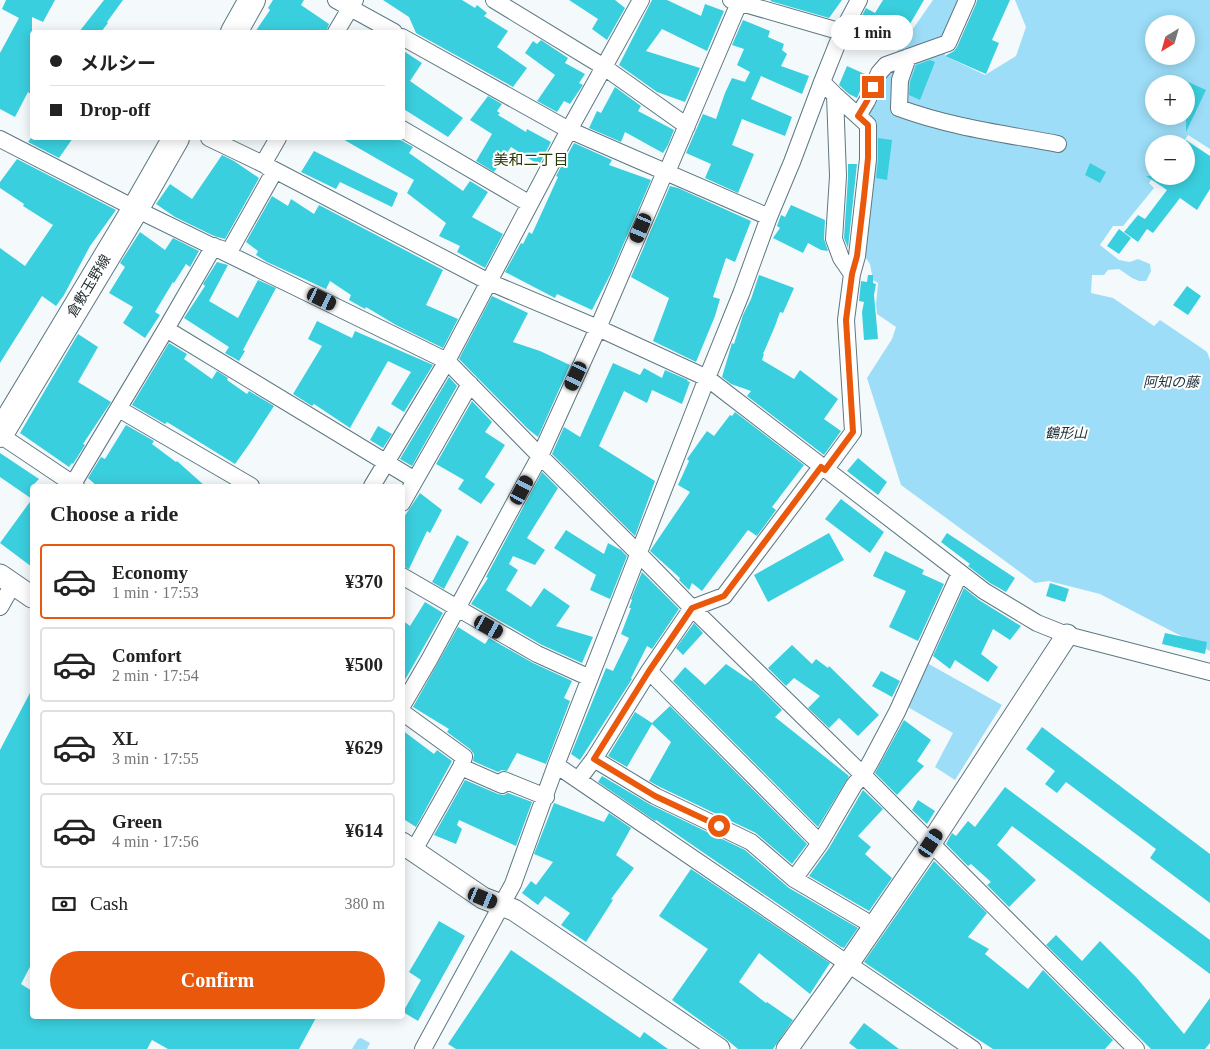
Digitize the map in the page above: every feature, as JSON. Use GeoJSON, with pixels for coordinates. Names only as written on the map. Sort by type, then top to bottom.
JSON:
{"type":"FeatureCollection","features":[{"type":"Feature","properties":{"kind":"main road"},"geometry":{"type":"LineString","coordinates":[[235,30],[252,0]]}},
{"type":"Feature","properties":{"kind":"main road","name":"倉敷玉野線"},"geometry":{"type":"LineString","coordinates":[[0,434],[175,140]]}},
{"type":"Feature","properties":{"kind":"street"},"geometry":{"type":"LineString","coordinates":[[494,0],[604,67],[687,126]]}},
{"type":"Feature","properties":{"kind":"street"},"geometry":{"type":"LineString","coordinates":[[373,484],[447,361],[569,130],[641,0]]}},
{"type":"Feature","properties":{"kind":"street"},"geometry":{"type":"LineString","coordinates":[[430,1047],[513,884],[556,765],[706,378],[741,294],[768,218],[792,162],[842,32],[859,0]]}},
{"type":"Feature","properties":{"kind":"street"},"geometry":{"type":"LineString","coordinates":[[858,116],[867,101],[879,73],[886,65],[948,43],[967,0]]}},
{"type":"Feature","properties":{"kind":"street"},"geometry":{"type":"LineString","coordinates":[[405,701],[540,456],[687,126],[735,1],[842,32]]}},
{"type":"Feature","properties":{"kind":"street"},"geometry":{"type":"LineString","coordinates":[[337,30],[347,3],[391,30]]}},
{"type":"Feature","properties":{"kind":"street"},"geometry":{"type":"LineString","coordinates":[[405,39],[569,130],[768,218]]}},
{"type":"Feature","properties":{"kind":"street"},"geometry":{"type":"LineString","coordinates":[[908,57],[900,80],[900,108],[921,116],[978,129],[1058,144]]}},
{"type":"Feature","properties":{"kind":"street"},"geometry":{"type":"LineString","coordinates":[[578,780],[594,759],[649,671],[692,608],[724,596],[853,432],[846,320],[852,274],[857,256],[868,158],[868,125],[822,82]]}},
{"type":"Feature","properties":{"kind":"street"},"geometry":{"type":"LineString","coordinates":[[835,95],[838,176],[834,239],[841,258],[852,274]]}},
{"type":"Feature","properties":{"kind":"street"},"geometry":{"type":"LineString","coordinates":[[405,131],[530,204]]}},
{"type":"Feature","properties":{"kind":"street"},"geometry":{"type":"LineString","coordinates":[[0,139],[447,361],[692,608],[863,775],[1136,1049]]}},
{"type":"Feature","properties":{"kind":"street"},"geometry":{"type":"LineString","coordinates":[[214,140],[489,282],[598,328],[706,378],[984,591],[1023,615],[1067,635],[1210,672]]}},
{"type":"Feature","properties":{"kind":"street"},"geometry":{"type":"LineString","coordinates":[[263,164],[277,140]]}},
{"type":"Feature","properties":{"kind":"street"},"geometry":{"type":"LineString","coordinates":[[214,246],[229,252],[274,172],[263,164]]}},
{"type":"Feature","properties":{"kind":"street"},"geometry":{"type":"LineString","coordinates":[[76,484],[214,246]]}},
{"type":"Feature","properties":{"kind":"street"},"geometry":{"type":"LineString","coordinates":[[166,329],[416,480]]}},
{"type":"Feature","properties":{"kind":"street"},"geometry":{"type":"LineString","coordinates":[[405,498],[470,384]]}},
{"type":"Feature","properties":{"kind":"street"},"geometry":{"type":"LineString","coordinates":[[119,409],[248,484]]}},
{"type":"Feature","properties":{"kind":"street"},"geometry":{"type":"LineString","coordinates":[[0,434],[74,484]]}},
{"type":"Feature","properties":{"kind":"street"},"geometry":{"type":"LineString","coordinates":[[794,879],[820,843],[854,785],[863,775],[896,712],[960,573]]}},
{"type":"Feature","properties":{"kind":"street"},"geometry":{"type":"LineString","coordinates":[[405,578],[537,654],[590,678]]}},
{"type":"Feature","properties":{"kind":"street"},"geometry":{"type":"LineString","coordinates":[[0,607],[7,579],[30,596]]}},
{"type":"Feature","properties":{"kind":"street"},"geometry":{"type":"LineString","coordinates":[[788,1049],[931,843],[1067,635]]}},
{"type":"Feature","properties":{"kind":"street"},"geometry":{"type":"LineString","coordinates":[[649,671],[820,843]]}},
{"type":"Feature","properties":{"kind":"street"},"geometry":{"type":"LineString","coordinates":[[405,714],[464,757],[461,767],[408,847],[483,898],[514,910],[719,1049]]}},
{"type":"Feature","properties":{"kind":"street"},"geometry":{"type":"LineString","coordinates":[[594,759],[655,796],[752,842],[794,879],[874,926]]}},
{"type":"Feature","properties":{"kind":"street"},"geometry":{"type":"LineString","coordinates":[[556,765],[973,1049]]}},
{"type":"Feature","properties":{"kind":"street"},"geometry":{"type":"LineString","coordinates":[[461,767],[502,785],[504,780],[546,797]]}},
{"type":"Feature","properties":{"kind":"green space","name":"鶴形山"},"geometry":{"type":"Polygon","coordinates":[[[933,0],[965,0],[944,47],[945,56],[985,75],[1016,56],[1026,27],[1015,0],[1210,0],[1210,149],[1195,139],[1195,135],[1145,135],[1145,185],[1151,185],[1154,188],[1123,226],[1113,226],[1100,245],[1119,260],[1130,262],[1138,259],[1150,264],[1151,271],[1146,281],[1132,278],[1119,269],[1108,270],[1104,275],[1092,275],[1091,293],[1113,298],[1154,326],[1160,320],[1207,352],[1210,360],[1210,651],[1100,594],[1049,581],[1035,583],[901,485],[867,378],[892,339],[896,327],[877,314],[878,283],[873,280],[870,264],[865,257],[863,115],[875,87],[933,0]]]}},
{"type":"Feature","properties":{"kind":"green space"},"geometry":{"type":"Polygon","coordinates":[[[927,663],[1002,705],[955,780],[935,767],[953,733],[906,706],[927,663]]]}},
{"type":"Feature","properties":{"kind":"green space"},"geometry":{"type":"Polygon","coordinates":[[[361,1038],[370,1043],[367,1049],[352,1049],[358,1039],[361,1038]]]}},
{"type":"Feature","properties":{"kind":"building"},"geometry":{"type":"Polygon","coordinates":[[[6,0],[55,0],[43,22],[32,17],[32,30],[30,30],[30,94],[28,92],[15,117],[0,109],[0,53],[19,18],[2,9],[6,0]]]}},
{"type":"Feature","properties":{"kind":"building"},"geometry":{"type":"Polygon","coordinates":[[[104,0],[123,0],[103,30],[81,30],[104,0]]]}},
{"type":"Feature","properties":{"kind":"building"},"geometry":{"type":"Polygon","coordinates":[[[273,0],[304,0],[301,5],[329,24],[327,30],[256,30],[270,10],[268,8],[273,0]]]}},
{"type":"Feature","properties":{"kind":"building"},"geometry":{"type":"Polygon","coordinates":[[[383,0],[462,0],[475,8],[477,5],[487,13],[484,16],[508,31],[497,47],[527,68],[513,87],[416,33],[409,17],[383,0]]]}},
{"type":"Feature","properties":{"kind":"building"},"geometry":{"type":"Polygon","coordinates":[[[569,0],[615,0],[625,8],[607,40],[592,29],[598,19],[569,0]]]}},
{"type":"Feature","properties":{"kind":"building"},"geometry":{"type":"Polygon","coordinates":[[[652,0],[667,0],[701,16],[705,4],[724,11],[707,51],[662,29],[646,51],[700,68],[685,102],[657,92],[619,65],[652,0]]]}},
{"type":"Feature","properties":{"kind":"building"},"geometry":{"type":"Polygon","coordinates":[[[771,0],[842,0],[829,18],[771,0]]]}},
{"type":"Feature","properties":{"kind":"building"},"geometry":{"type":"Polygon","coordinates":[[[883,0],[924,0],[907,29],[900,25],[888,45],[856,27],[866,8],[875,13],[883,0]]]}},
{"type":"Feature","properties":{"kind":"building"},"geometry":{"type":"Polygon","coordinates":[[[977,0],[1010,0],[992,40],[999,43],[986,74],[945,56],[957,47],[977,0]]]}},
{"type":"Feature","properties":{"kind":"building"},"geometry":{"type":"Polygon","coordinates":[[[743,20],[770,31],[768,37],[784,44],[782,50],[787,54],[781,66],[809,76],[802,94],[761,76],[751,99],[792,117],[785,136],[742,119],[732,145],[754,154],[738,193],[705,178],[711,164],[686,153],[703,114],[716,119],[732,78],[745,82],[750,72],[737,65],[744,49],[732,45],[743,20]]]}},
{"type":"Feature","properties":{"kind":"building"},"geometry":{"type":"Polygon","coordinates":[[[541,40],[568,58],[565,63],[585,74],[579,83],[583,85],[570,104],[564,101],[557,112],[537,101],[555,75],[525,53],[533,41],[537,44],[541,40]]]}},
{"type":"Feature","properties":{"kind":"building"},"geometry":{"type":"Polygon","coordinates":[[[405,52],[422,63],[410,81],[463,118],[448,137],[405,110],[405,52]]]}},
{"type":"Feature","properties":{"kind":"building"},"geometry":{"type":"Polygon","coordinates":[[[930,60],[935,62],[920,100],[909,95],[910,82],[916,65],[930,60]]]}},
{"type":"Feature","properties":{"kind":"building"},"geometry":{"type":"Polygon","coordinates":[[[847,66],[867,75],[857,98],[839,85],[847,66]]]}},
{"type":"Feature","properties":{"kind":"building"},"geometry":{"type":"Polygon","coordinates":[[[1195,85],[1206,90],[1195,113],[1195,85]]]}},
{"type":"Feature","properties":{"kind":"building"},"geometry":{"type":"Polygon","coordinates":[[[615,87],[641,106],[638,111],[674,130],[663,153],[625,132],[621,142],[589,128],[597,111],[601,113],[615,87]]]}},
{"type":"Feature","properties":{"kind":"building"},"geometry":{"type":"Polygon","coordinates":[[[488,96],[502,104],[497,111],[500,113],[498,115],[526,132],[527,129],[551,142],[539,165],[511,147],[494,172],[476,161],[492,134],[470,120],[488,96]]]}},
{"type":"Feature","properties":{"kind":"building"},"geometry":{"type":"Polygon","coordinates":[[[878,138],[892,140],[887,180],[876,178],[878,138]]]}},
{"type":"Feature","properties":{"kind":"building"},"geometry":{"type":"Polygon","coordinates":[[[30,139],[72,140],[59,158],[28,142],[30,139]]]}},
{"type":"Feature","properties":{"kind":"building"},"geometry":{"type":"Polygon","coordinates":[[[344,140],[401,140],[413,147],[409,153],[463,191],[470,181],[488,192],[472,217],[503,234],[485,268],[457,252],[460,246],[439,236],[446,223],[407,193],[414,180],[344,140]]]}},
{"type":"Feature","properties":{"kind":"building"},"geometry":{"type":"Polygon","coordinates":[[[574,143],[612,160],[609,165],[651,180],[611,273],[592,310],[557,294],[555,298],[505,272],[521,243],[523,244],[529,232],[532,234],[558,177],[556,176],[574,143]]]}},
{"type":"Feature","properties":{"kind":"building"},"geometry":{"type":"Polygon","coordinates":[[[1195,146],[1210,156],[1210,189],[1197,210],[1180,198],[1153,233],[1147,229],[1138,242],[1124,232],[1138,215],[1145,219],[1167,190],[1160,185],[1195,185],[1195,146]]]}},
{"type":"Feature","properties":{"kind":"building"},"geometry":{"type":"Polygon","coordinates":[[[314,151],[398,193],[392,207],[340,182],[336,189],[301,172],[314,151]]]}},
{"type":"Feature","properties":{"kind":"building"},"geometry":{"type":"Polygon","coordinates":[[[222,155],[259,178],[225,239],[214,236],[175,217],[156,204],[170,184],[192,199],[222,155]]]}},
{"type":"Feature","properties":{"kind":"building"},"geometry":{"type":"Polygon","coordinates":[[[17,159],[116,210],[90,246],[64,295],[56,306],[42,296],[0,363],[0,248],[25,266],[53,225],[23,206],[24,204],[0,188],[0,182],[17,159]]]}},
{"type":"Feature","properties":{"kind":"building"},"geometry":{"type":"Polygon","coordinates":[[[1090,163],[1106,172],[1100,183],[1085,175],[1090,163]]]}},
{"type":"Feature","properties":{"kind":"building"},"geometry":{"type":"Polygon","coordinates":[[[848,164],[857,164],[848,248],[844,238],[848,164]]]}},
{"type":"Feature","properties":{"kind":"building"},"geometry":{"type":"Polygon","coordinates":[[[670,186],[751,221],[735,262],[726,258],[713,297],[720,299],[696,362],[653,341],[669,298],[631,277],[670,186]]]}},
{"type":"Feature","properties":{"kind":"building"},"geometry":{"type":"Polygon","coordinates":[[[272,196],[288,206],[291,199],[314,214],[319,205],[443,270],[426,305],[458,319],[443,348],[349,300],[351,295],[330,281],[326,289],[256,255],[258,251],[246,242],[272,196]]]}},
{"type":"Feature","properties":{"kind":"building"},"geometry":{"type":"Polygon","coordinates":[[[791,205],[825,220],[824,239],[828,251],[821,250],[808,243],[803,253],[773,238],[780,228],[777,226],[781,215],[785,217],[791,205]]]}},
{"type":"Feature","properties":{"kind":"building"},"geometry":{"type":"Polygon","coordinates":[[[1119,229],[1131,238],[1119,254],[1107,246],[1119,229]]]}},
{"type":"Feature","properties":{"kind":"building"},"geometry":{"type":"Polygon","coordinates":[[[140,232],[165,250],[173,238],[199,251],[190,267],[186,264],[173,282],[155,312],[160,315],[145,338],[123,323],[133,307],[109,293],[125,267],[120,263],[140,232]]]}},
{"type":"Feature","properties":{"kind":"building"},"geometry":{"type":"Polygon","coordinates":[[[217,262],[228,265],[209,301],[238,318],[258,280],[276,288],[239,361],[225,353],[229,347],[184,318],[205,286],[203,284],[217,262]]]}},
{"type":"Feature","properties":{"kind":"building"},"geometry":{"type":"Polygon","coordinates":[[[759,275],[794,288],[783,313],[780,312],[762,360],[794,379],[800,370],[838,399],[824,419],[841,431],[824,455],[747,396],[751,391],[731,384],[722,377],[732,343],[734,344],[759,275]]]}},
{"type":"Feature","properties":{"kind":"building"},"geometry":{"type":"Polygon","coordinates":[[[868,275],[873,275],[873,283],[876,284],[874,295],[878,339],[864,340],[862,312],[864,302],[859,301],[861,281],[867,282],[868,275]]]}},
{"type":"Feature","properties":{"kind":"building"},"geometry":{"type":"Polygon","coordinates":[[[1187,286],[1201,296],[1188,315],[1173,305],[1187,286]]]}},
{"type":"Feature","properties":{"kind":"building"},"geometry":{"type":"Polygon","coordinates":[[[492,296],[528,313],[513,342],[540,351],[570,365],[538,437],[459,359],[492,296]]]}},
{"type":"Feature","properties":{"kind":"building"},"geometry":{"type":"Polygon","coordinates":[[[317,321],[352,338],[355,331],[433,365],[404,412],[391,404],[411,372],[388,361],[350,428],[314,404],[312,406],[293,394],[322,346],[308,339],[317,321]]]}},
{"type":"Feature","properties":{"kind":"building"},"geometry":{"type":"Polygon","coordinates":[[[78,334],[98,347],[78,382],[111,402],[83,444],[85,445],[73,464],[69,467],[20,433],[78,334]]]}},
{"type":"Feature","properties":{"kind":"building"},"geometry":{"type":"Polygon","coordinates":[[[169,343],[187,354],[184,359],[212,379],[217,371],[247,394],[249,391],[274,406],[235,464],[167,422],[165,424],[132,405],[169,343]]]}},
{"type":"Feature","properties":{"kind":"building"},"geometry":{"type":"Polygon","coordinates":[[[613,363],[640,375],[644,368],[662,378],[665,370],[690,382],[682,404],[652,390],[647,403],[624,391],[599,446],[655,481],[635,536],[552,454],[564,427],[580,437],[613,363]]]}},
{"type":"Feature","properties":{"kind":"building"},"geometry":{"type":"Polygon","coordinates":[[[449,377],[457,386],[412,466],[400,459],[449,377]]]}},
{"type":"Feature","properties":{"kind":"building"},"geometry":{"type":"Polygon","coordinates":[[[472,401],[492,422],[485,432],[505,445],[485,477],[495,484],[481,504],[458,489],[464,480],[436,464],[472,401]]]}},
{"type":"Feature","properties":{"kind":"building"},"geometry":{"type":"Polygon","coordinates":[[[735,412],[804,465],[772,507],[776,510],[757,536],[748,530],[702,591],[692,583],[689,590],[679,580],[680,578],[650,551],[690,492],[678,485],[689,461],[687,459],[707,431],[714,436],[730,415],[732,416],[735,412]]]}},
{"type":"Feature","properties":{"kind":"building"},"geometry":{"type":"Polygon","coordinates":[[[126,425],[154,441],[152,444],[177,461],[203,484],[95,484],[88,478],[101,457],[105,459],[126,425]]]}},
{"type":"Feature","properties":{"kind":"building"},"geometry":{"type":"Polygon","coordinates":[[[378,426],[392,434],[383,448],[370,440],[378,426]]]}},
{"type":"Feature","properties":{"kind":"building"},"geometry":{"type":"Polygon","coordinates":[[[0,453],[39,479],[34,484],[30,484],[30,498],[0,477],[0,453]]]}},
{"type":"Feature","properties":{"kind":"building"},"geometry":{"type":"Polygon","coordinates":[[[858,458],[887,482],[878,495],[847,471],[858,458]]]}},
{"type":"Feature","properties":{"kind":"building"},"geometry":{"type":"Polygon","coordinates":[[[542,472],[558,488],[527,538],[545,550],[535,565],[513,556],[509,564],[518,570],[506,590],[531,607],[544,588],[570,606],[556,626],[593,637],[582,663],[542,645],[471,604],[488,578],[486,577],[542,472]]]}},
{"type":"Feature","properties":{"kind":"building"},"geometry":{"type":"Polygon","coordinates":[[[420,493],[442,510],[430,533],[427,531],[409,569],[405,567],[405,516],[420,493]]]}},
{"type":"Feature","properties":{"kind":"building"},"geometry":{"type":"Polygon","coordinates":[[[841,499],[884,532],[870,553],[825,519],[841,499]]]}},
{"type":"Feature","properties":{"kind":"building"},"geometry":{"type":"Polygon","coordinates":[[[30,502],[30,566],[0,543],[30,502]]]}},
{"type":"Feature","properties":{"kind":"building"},"geometry":{"type":"Polygon","coordinates":[[[566,530],[604,554],[608,543],[621,550],[627,556],[610,599],[590,590],[596,575],[554,548],[566,530]]]}},
{"type":"Feature","properties":{"kind":"building"},"geometry":{"type":"Polygon","coordinates":[[[829,533],[844,560],[768,602],[754,575],[829,533]]]}},
{"type":"Feature","properties":{"kind":"building"},"geometry":{"type":"Polygon","coordinates":[[[947,533],[1015,578],[1006,592],[990,583],[968,566],[970,564],[941,542],[947,533]]]}},
{"type":"Feature","properties":{"kind":"building"},"geometry":{"type":"Polygon","coordinates":[[[457,535],[469,542],[444,589],[432,582],[457,535]]]}},
{"type":"Feature","properties":{"kind":"building"},"geometry":{"type":"Polygon","coordinates":[[[885,551],[924,570],[922,574],[944,584],[918,641],[889,627],[906,591],[873,576],[885,551]]]}},
{"type":"Feature","properties":{"kind":"building"},"geometry":{"type":"Polygon","coordinates":[[[642,572],[679,609],[652,649],[647,646],[632,679],[580,760],[571,754],[606,668],[613,671],[629,638],[621,634],[631,608],[629,608],[631,599],[642,572]]]}},
{"type":"Feature","properties":{"kind":"building"},"geometry":{"type":"Polygon","coordinates":[[[1050,583],[1069,589],[1065,602],[1046,596],[1050,583]]]}},
{"type":"Feature","properties":{"kind":"building"},"geometry":{"type":"Polygon","coordinates":[[[964,588],[979,600],[1021,626],[1010,640],[993,629],[981,654],[998,667],[988,682],[955,660],[950,669],[933,656],[964,588]]]}},
{"type":"Feature","properties":{"kind":"building"},"geometry":{"type":"Polygon","coordinates":[[[425,602],[443,613],[405,680],[405,622],[410,626],[425,602]]]}},
{"type":"Feature","properties":{"kind":"building"},"geometry":{"type":"Polygon","coordinates":[[[694,623],[703,633],[683,655],[676,648],[694,623]]]}},
{"type":"Feature","properties":{"kind":"building"},"geometry":{"type":"Polygon","coordinates":[[[458,627],[485,644],[489,638],[533,663],[572,681],[564,698],[570,701],[546,764],[517,753],[507,771],[502,770],[498,772],[473,761],[474,754],[447,732],[449,729],[413,707],[458,627]]]}},
{"type":"Feature","properties":{"kind":"building"},"geometry":{"type":"Polygon","coordinates":[[[1165,633],[1207,642],[1205,654],[1162,644],[1165,633]]]}},
{"type":"Feature","properties":{"kind":"building"},"geometry":{"type":"Polygon","coordinates":[[[792,645],[812,664],[816,659],[828,668],[829,666],[879,715],[858,736],[839,718],[829,728],[808,708],[820,696],[794,678],[786,686],[768,668],[792,645]]]}},
{"type":"Feature","properties":{"kind":"building"},"geometry":{"type":"Polygon","coordinates":[[[726,664],[752,680],[782,710],[775,717],[849,776],[818,827],[673,681],[685,667],[705,685],[726,664]]]}},
{"type":"Feature","properties":{"kind":"building"},"geometry":{"type":"Polygon","coordinates":[[[881,671],[900,681],[892,697],[872,686],[881,671]]]}},
{"type":"Feature","properties":{"kind":"building"},"geometry":{"type":"Polygon","coordinates":[[[30,693],[30,967],[21,984],[30,990],[30,1019],[315,1019],[299,1049],[168,1049],[152,1040],[147,1049],[0,1049],[0,750],[30,693]]]}},
{"type":"Feature","properties":{"kind":"building"},"geometry":{"type":"Polygon","coordinates":[[[670,706],[807,844],[792,864],[756,833],[649,781],[671,742],[652,724],[627,767],[608,756],[635,712],[652,723],[670,706]]]}},
{"type":"Feature","properties":{"kind":"building"},"geometry":{"type":"Polygon","coordinates":[[[904,720],[931,740],[917,761],[924,766],[897,795],[875,773],[904,720]]]}},
{"type":"Feature","properties":{"kind":"building"},"geometry":{"type":"Polygon","coordinates":[[[1042,727],[1210,854],[1210,903],[1150,858],[1156,849],[1066,782],[1057,793],[1045,784],[1055,771],[1026,749],[1042,727]]]}},
{"type":"Feature","properties":{"kind":"building"},"geometry":{"type":"Polygon","coordinates":[[[405,732],[434,754],[437,750],[452,761],[416,827],[405,820],[405,732]]]}},
{"type":"Feature","properties":{"kind":"building"},"geometry":{"type":"Polygon","coordinates":[[[602,776],[651,805],[745,850],[789,888],[858,928],[844,948],[841,947],[598,782],[602,776]]]}},
{"type":"Feature","properties":{"kind":"building"},"geometry":{"type":"Polygon","coordinates":[[[465,780],[498,794],[504,795],[508,793],[532,802],[516,846],[459,820],[457,825],[462,829],[456,844],[434,835],[465,780]]]}},
{"type":"Feature","properties":{"kind":"building"},"geometry":{"type":"Polygon","coordinates":[[[1005,787],[1210,940],[1210,974],[1012,826],[997,845],[1036,880],[1009,907],[987,885],[991,882],[971,864],[968,866],[946,844],[952,833],[956,836],[968,821],[975,827],[1005,787]]]}},
{"type":"Feature","properties":{"kind":"building"},"geometry":{"type":"Polygon","coordinates":[[[863,790],[883,809],[858,836],[871,847],[865,854],[892,878],[869,911],[809,876],[829,848],[863,790]]]}},
{"type":"Feature","properties":{"kind":"building"},"geometry":{"type":"Polygon","coordinates":[[[918,800],[935,811],[927,824],[912,810],[918,800]]]}},
{"type":"Feature","properties":{"kind":"building"},"geometry":{"type":"Polygon","coordinates":[[[554,803],[604,822],[609,813],[631,828],[616,855],[634,868],[611,899],[613,900],[586,942],[561,925],[570,913],[545,896],[538,905],[522,893],[531,881],[536,885],[553,862],[534,854],[554,803]]]}},
{"type":"Feature","properties":{"kind":"building"},"geometry":{"type":"Polygon","coordinates":[[[934,861],[987,913],[968,937],[989,949],[985,954],[1028,989],[1043,970],[1113,1040],[1105,1049],[993,1049],[864,962],[934,861]]]}},
{"type":"Feature","properties":{"kind":"building"},"geometry":{"type":"Polygon","coordinates":[[[691,869],[830,963],[810,994],[759,953],[739,982],[766,1003],[793,1020],[773,1049],[738,1049],[672,1000],[708,949],[659,916],[691,869]]]}},
{"type":"Feature","properties":{"kind":"building"},"geometry":{"type":"Polygon","coordinates":[[[439,921],[465,936],[418,1021],[405,1013],[405,1008],[421,980],[409,972],[439,921]]]}},
{"type":"Feature","properties":{"kind":"building"},"geometry":{"type":"Polygon","coordinates":[[[1056,935],[1082,961],[1100,941],[1136,977],[1184,1034],[1210,998],[1210,1043],[1205,1049],[1151,1049],[1046,945],[1056,935]]]}},
{"type":"Feature","properties":{"kind":"building"},"geometry":{"type":"Polygon","coordinates":[[[511,950],[640,1038],[644,1032],[668,1049],[456,1049],[448,1044],[511,950]]]}},
{"type":"Feature","properties":{"kind":"building"},"geometry":{"type":"Polygon","coordinates":[[[864,1023],[899,1049],[857,1049],[849,1043],[864,1023]]]}},
{"type":"Feature","properties":{"kind":"district","name":"美和二丁目"},"geometry":{"type":"Point","coordinates":[531,160]}},
{"type":"Feature","properties":{"kind":"route"},"geometry":{"type":"LineString","coordinates":[[719,826],[655,796],[594,759],[649,671],[692,608],[724,596],[821,467],[825,470],[853,432],[846,320],[852,274],[857,256],[868,158],[868,125],[858,116],[873,87]]}},
{"type":"Feature","properties":{"kind":"park label","name":"阿知の藤"},"geometry":{"type":"Point","coordinates":[1171,382]}}]}
